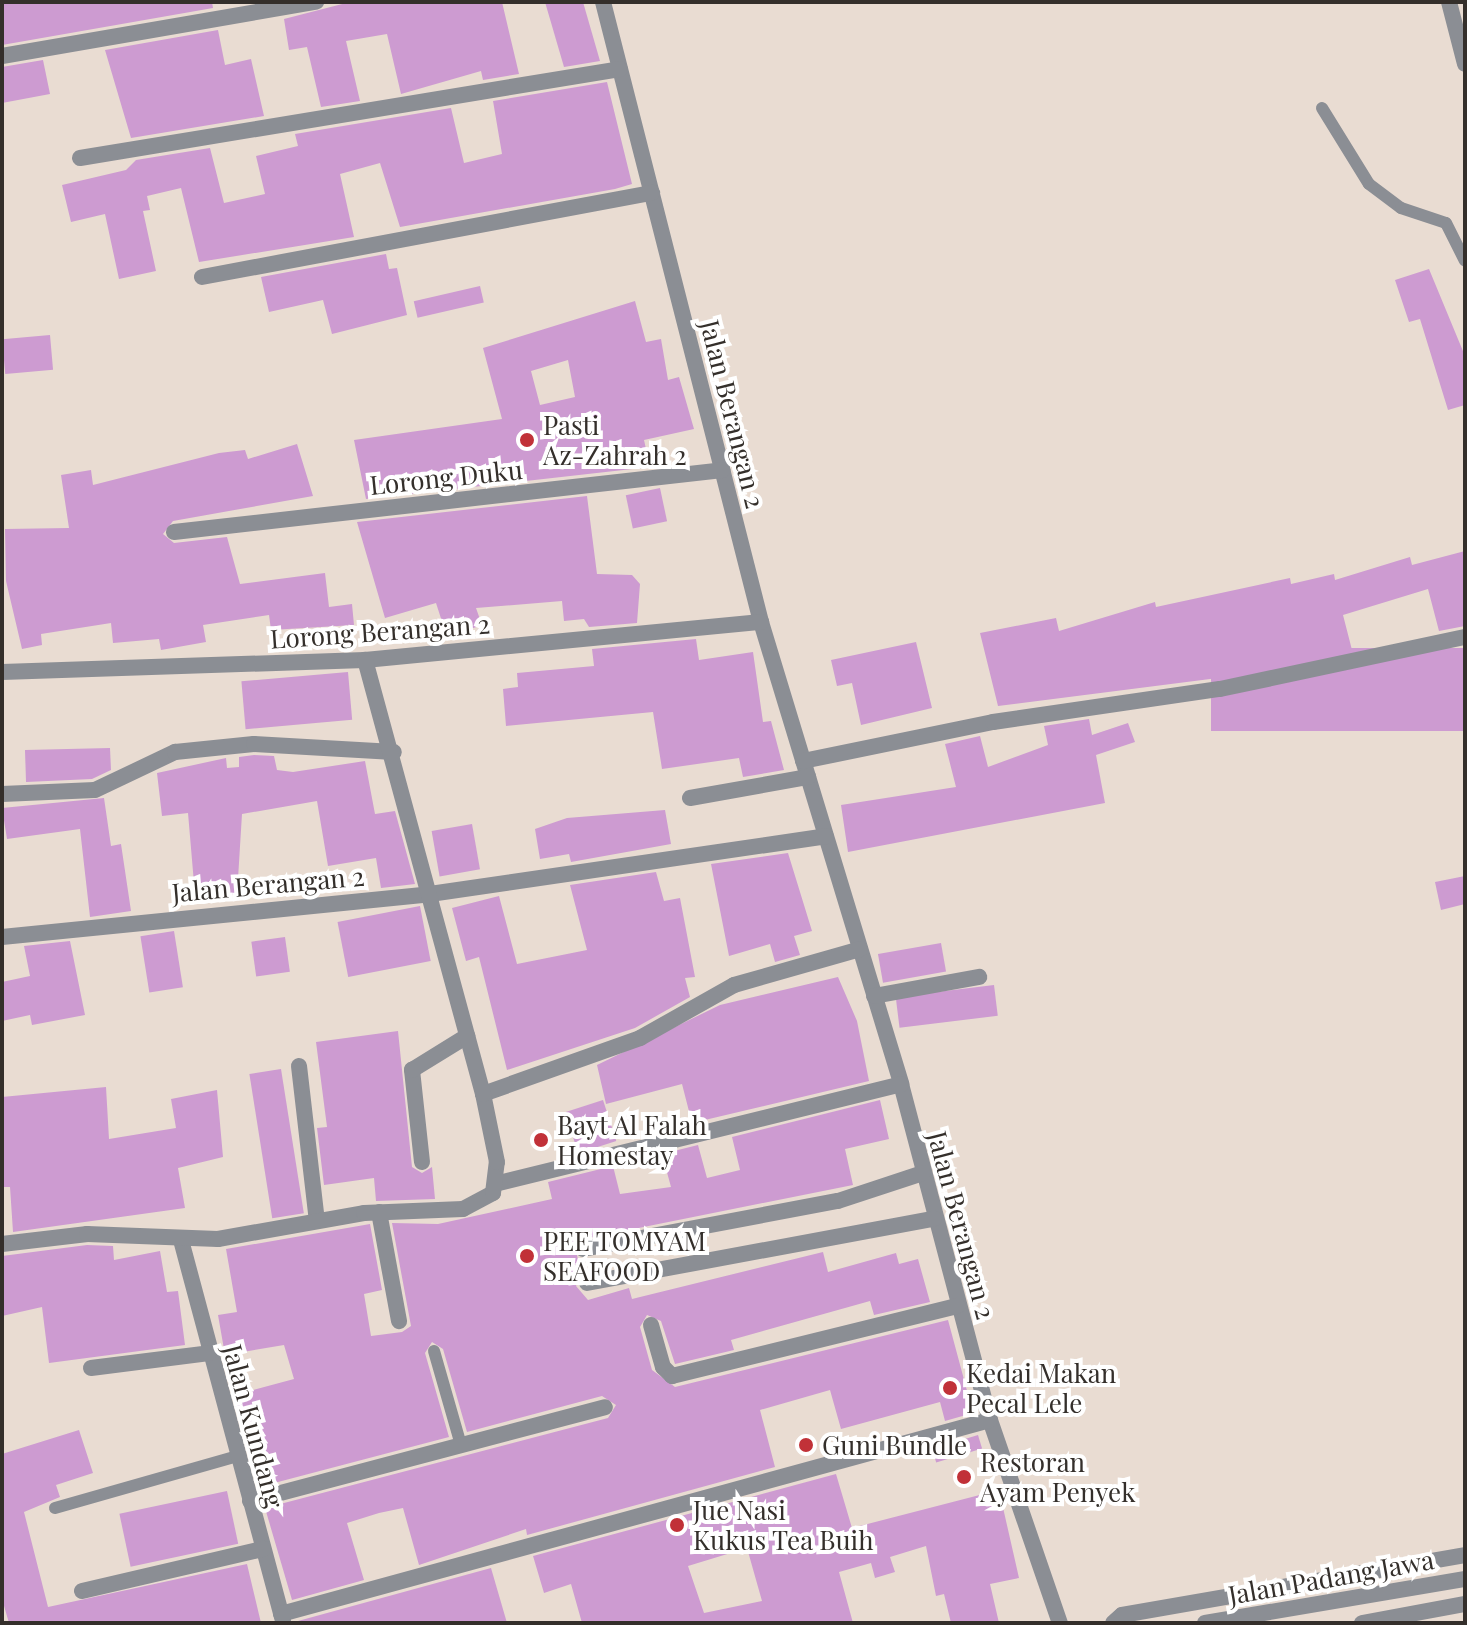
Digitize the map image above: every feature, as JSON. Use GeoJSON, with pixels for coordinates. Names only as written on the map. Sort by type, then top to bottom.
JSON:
{"type":"FeatureCollection","features":[{"type":"Feature","properties":{"kind":"street"},"geometry":{"type":"LineString","coordinates":[[2,56],[316,2]]}},
{"type":"Feature","properties":{"kind":"street","name":"Jalan Berangan 2"},"geometry":{"type":"LineString","coordinates":[[603,2],[761,622],[901,1084],[934,1219],[990,1420],[1060,1623]]}},
{"type":"Feature","properties":{"kind":"street"},"geometry":{"type":"LineString","coordinates":[[1449,2],[1465,64]]}},
{"type":"Feature","properties":{"kind":"street"},"geometry":{"type":"LineString","coordinates":[[80,158],[620,69]]}},
{"type":"Feature","properties":{"kind":"street"},"geometry":{"type":"LineString","coordinates":[[202,277],[652,193]]}},
{"type":"Feature","properties":{"kind":"street","name":"Lorong Duku"},"geometry":{"type":"LineString","coordinates":[[174,532],[723,470]]}},
{"type":"Feature","properties":{"kind":"street","name":"Lorong Berangan 2"},"geometry":{"type":"LineString","coordinates":[[2,672],[365,660],[761,622]]}},
{"type":"Feature","properties":{"kind":"street"},"geometry":{"type":"LineString","coordinates":[[690,798],[993,722],[1220,689],[1465,637]]}},
{"type":"Feature","properties":{"kind":"street"},"geometry":{"type":"LineString","coordinates":[[2,1244],[87,1234],[181,1240],[379,1212],[463,1209],[493,1193],[495,1184],[483,1094],[394,752],[365,660]]}},
{"type":"Feature","properties":{"kind":"street"},"geometry":{"type":"LineString","coordinates":[[2,794],[95,790],[175,752],[254,744],[394,752]]}},
{"type":"Feature","properties":{"kind":"street","name":"Jalan Berangan 2"},"geometry":{"type":"LineString","coordinates":[[2,937],[430,894],[826,836]]}},
{"type":"Feature","properties":{"kind":"street"},"geometry":{"type":"LineString","coordinates":[[483,1094],[640,1038],[734,985],[860,949]]}},
{"type":"Feature","properties":{"kind":"street"},"geometry":{"type":"LineString","coordinates":[[874,996],[979,977]]}},
{"type":"Feature","properties":{"kind":"street"},"geometry":{"type":"LineString","coordinates":[[422,1162],[412,1070],[467,1036]]}},
{"type":"Feature","properties":{"kind":"street"},"geometry":{"type":"LineString","coordinates":[[299,1066],[317,1221]]}},
{"type":"Feature","properties":{"kind":"street"},"geometry":{"type":"LineString","coordinates":[[495,1184],[901,1084]]}},
{"type":"Feature","properties":{"kind":"street"},"geometry":{"type":"LineString","coordinates":[[583,1249],[838,1201],[923,1173]]}},
{"type":"Feature","properties":{"kind":"street"},"geometry":{"type":"LineString","coordinates":[[379,1212],[399,1321]]}},
{"type":"Feature","properties":{"kind":"street"},"geometry":{"type":"LineString","coordinates":[[587,1283],[934,1219]]}},
{"type":"Feature","properties":{"kind":"street","name":"Jalan Kundang"},"geometry":{"type":"LineString","coordinates":[[181,1240],[282,1619]]}},
{"type":"Feature","properties":{"kind":"street"},"geometry":{"type":"LineString","coordinates":[[651,1325],[672,1376],[958,1306]]}},
{"type":"Feature","properties":{"kind":"street"},"geometry":{"type":"LineString","coordinates":[[91,1368],[209,1353]]}},
{"type":"Feature","properties":{"kind":"street"},"geometry":{"type":"LineString","coordinates":[[250,1501],[605,1407]]}},
{"type":"Feature","properties":{"kind":"street"},"geometry":{"type":"LineString","coordinates":[[282,1619],[990,1420]]}},
{"type":"Feature","properties":{"kind":"street"},"geometry":{"type":"LineString","coordinates":[[82,1591],[263,1549]]}},
{"type":"Feature","properties":{"kind":"street"},"geometry":{"type":"LineString","coordinates":[[1113,1623],[1122,1615],[1465,1555]]}},
{"type":"Feature","properties":{"kind":"street","name":"Jalan Padang Jawa"},"geometry":{"type":"LineString","coordinates":[[1205,1623],[1465,1579]]}},
{"type":"Feature","properties":{"kind":"street"},"geometry":{"type":"LineString","coordinates":[[1362,1623],[1465,1604]]}},
{"type":"Feature","properties":{"kind":"lane"},"geometry":{"type":"LineString","coordinates":[[1322,108],[1369,184],[1401,208],[1446,223],[1465,261]]}},
{"type":"Feature","properties":{"kind":"lane"},"geometry":{"type":"LineString","coordinates":[[434,1351],[461,1445]]}},
{"type":"Feature","properties":{"kind":"lane"},"geometry":{"type":"LineString","coordinates":[[55,1508],[237,1456]]}},
{"type":"Feature","properties":{"kind":"building"},"geometry":{"type":"Polygon","coordinates":[[[2,2],[212,2],[213,8],[2,45],[2,2]]]}},
{"type":"Feature","properties":{"kind":"building"},"geometry":{"type":"Polygon","coordinates":[[[350,2],[502,2],[519,74],[483,80],[481,71],[401,94],[387,34],[346,41],[360,101],[321,107],[307,47],[289,50],[284,19],[350,2]]]}},
{"type":"Feature","properties":{"kind":"building"},"geometry":{"type":"Polygon","coordinates":[[[545,2],[583,2],[600,61],[564,67],[545,2]]]}},
{"type":"Feature","properties":{"kind":"building"},"geometry":{"type":"Polygon","coordinates":[[[218,30],[225,65],[251,59],[264,116],[131,138],[105,50],[218,30]]]}},
{"type":"Feature","properties":{"kind":"building"},"geometry":{"type":"Polygon","coordinates":[[[43,60],[50,94],[2,103],[2,67],[43,60]]]}},
{"type":"Feature","properties":{"kind":"building"},"geometry":{"type":"Polygon","coordinates":[[[607,82],[632,184],[615,189],[400,227],[380,163],[340,174],[354,237],[199,262],[181,188],[147,196],[150,210],[143,211],[156,271],[119,279],[105,214],[71,222],[62,185],[126,170],[136,160],[210,148],[224,203],[265,194],[256,156],[298,146],[295,134],[451,108],[464,163],[502,154],[493,101],[607,82]]]}},
{"type":"Feature","properties":{"kind":"building"},"geometry":{"type":"Polygon","coordinates":[[[386,254],[389,269],[397,268],[407,315],[332,334],[323,300],[269,312],[261,277],[386,254]]]}},
{"type":"Feature","properties":{"kind":"building"},"geometry":{"type":"Polygon","coordinates":[[[1429,269],[1465,356],[1465,405],[1448,410],[1420,319],[1409,322],[1395,280],[1429,269]]]}},
{"type":"Feature","properties":{"kind":"building"},"geometry":{"type":"Polygon","coordinates":[[[480,286],[484,303],[418,318],[414,301],[480,286]]]}},
{"type":"Feature","properties":{"kind":"building"},"geometry":{"type":"Polygon","coordinates":[[[635,301],[646,342],[661,339],[668,380],[679,377],[694,429],[644,440],[650,467],[366,499],[354,440],[502,419],[483,348],[635,301]],[[568,360],[531,371],[540,405],[575,397],[568,360]]]}},
{"type":"Feature","properties":{"kind":"building"},"geometry":{"type":"Polygon","coordinates":[[[50,335],[53,370],[5,374],[2,339],[50,335]]]}},
{"type":"Feature","properties":{"kind":"building"},"geometry":{"type":"Polygon","coordinates":[[[297,444],[313,496],[173,521],[163,534],[174,543],[227,537],[240,584],[325,573],[329,607],[352,604],[354,625],[271,630],[269,615],[203,625],[206,642],[161,650],[159,639],[113,643],[111,623],[41,634],[42,645],[22,649],[6,581],[5,529],[69,528],[61,475],[91,470],[93,485],[219,453],[245,450],[248,459],[297,444]]]}},
{"type":"Feature","properties":{"kind":"building"},"geometry":{"type":"Polygon","coordinates":[[[660,488],[667,521],[633,529],[626,495],[660,488]]]}},
{"type":"Feature","properties":{"kind":"building"},"geometry":{"type":"Polygon","coordinates":[[[587,496],[597,574],[632,575],[640,584],[637,623],[589,627],[584,619],[564,621],[562,601],[476,608],[482,625],[447,637],[436,603],[385,618],[357,522],[587,496]]]}},
{"type":"Feature","properties":{"kind":"building"},"geometry":{"type":"Polygon","coordinates":[[[1465,551],[1465,626],[1439,631],[1428,589],[1343,615],[1352,650],[1218,678],[998,706],[980,633],[1056,618],[1059,631],[1155,602],[1156,607],[1290,578],[1291,584],[1334,574],[1335,580],[1410,557],[1412,565],[1465,551]]]}},
{"type":"Feature","properties":{"kind":"building"},"geometry":{"type":"Polygon","coordinates":[[[696,639],[699,660],[753,652],[763,722],[771,721],[784,770],[743,777],[739,758],[662,769],[653,712],[506,726],[503,689],[518,687],[517,673],[594,666],[592,649],[696,639]]]}},
{"type":"Feature","properties":{"kind":"building"},"geometry":{"type":"Polygon","coordinates":[[[916,642],[932,708],[861,725],[852,683],[837,686],[831,660],[916,642]]]}},
{"type":"Feature","properties":{"kind":"building"},"geometry":{"type":"Polygon","coordinates":[[[1211,648],[1465,648],[1465,731],[1211,731],[1211,648]]]}},
{"type":"Feature","properties":{"kind":"building"},"geometry":{"type":"Polygon","coordinates":[[[348,672],[352,720],[246,729],[241,681],[348,672]]]}},
{"type":"Feature","properties":{"kind":"building"},"geometry":{"type":"Polygon","coordinates":[[[1089,719],[1092,735],[1128,723],[1135,742],[1096,755],[1105,803],[848,852],[841,805],[956,787],[945,744],[980,736],[988,767],[1048,745],[1044,726],[1089,719]]]}},
{"type":"Feature","properties":{"kind":"building"},"geometry":{"type":"Polygon","coordinates":[[[110,748],[111,770],[92,779],[26,782],[25,750],[110,748]]]}},
{"type":"Feature","properties":{"kind":"building"},"geometry":{"type":"Polygon","coordinates":[[[274,756],[277,770],[293,772],[365,761],[375,814],[395,811],[415,884],[381,888],[376,858],[328,866],[317,801],[242,814],[237,895],[195,895],[188,813],[162,816],[157,773],[226,758],[227,768],[239,767],[239,757],[274,756]]]}},
{"type":"Feature","properties":{"kind":"building"},"geometry":{"type":"Polygon","coordinates":[[[104,798],[111,846],[121,844],[131,911],[90,917],[80,829],[7,839],[2,808],[104,798]]]}},
{"type":"Feature","properties":{"kind":"building"},"geometry":{"type":"Polygon","coordinates":[[[665,810],[671,844],[571,862],[569,854],[540,859],[535,829],[567,818],[665,810]]]}},
{"type":"Feature","properties":{"kind":"building"},"geometry":{"type":"Polygon","coordinates":[[[472,824],[480,869],[440,876],[432,831],[472,824]]]}},
{"type":"Feature","properties":{"kind":"building"},"geometry":{"type":"Polygon","coordinates":[[[788,853],[812,931],[794,936],[800,955],[775,962],[770,944],[729,956],[711,864],[788,853]]]}},
{"type":"Feature","properties":{"kind":"building"},"geometry":{"type":"Polygon","coordinates":[[[656,872],[664,901],[680,898],[695,977],[685,978],[690,997],[635,1028],[507,1070],[479,957],[466,961],[452,908],[499,896],[517,964],[587,950],[570,885],[656,872]]]}},
{"type":"Feature","properties":{"kind":"building"},"geometry":{"type":"Polygon","coordinates":[[[1465,876],[1465,904],[1441,910],[1435,882],[1465,876]]]}},
{"type":"Feature","properties":{"kind":"building"},"geometry":{"type":"Polygon","coordinates":[[[420,906],[431,961],[348,977],[338,922],[420,906]]]}},
{"type":"Feature","properties":{"kind":"building"},"geometry":{"type":"Polygon","coordinates":[[[174,931],[183,987],[149,993],[140,936],[174,931]]]}},
{"type":"Feature","properties":{"kind":"building"},"geometry":{"type":"Polygon","coordinates":[[[285,937],[290,972],[256,976],[251,942],[285,937]]]}},
{"type":"Feature","properties":{"kind":"building"},"geometry":{"type":"Polygon","coordinates":[[[70,941],[85,1015],[32,1025],[30,1015],[2,1021],[2,982],[30,976],[24,946],[70,941]]]}},
{"type":"Feature","properties":{"kind":"building"},"geometry":{"type":"Polygon","coordinates":[[[941,943],[946,972],[883,983],[878,954],[941,943]]]}},
{"type":"Feature","properties":{"kind":"building"},"geometry":{"type":"Polygon","coordinates":[[[838,977],[857,1021],[869,1081],[692,1123],[682,1084],[606,1104],[597,1065],[720,1005],[838,977]]]}},
{"type":"Feature","properties":{"kind":"building"},"geometry":{"type":"Polygon","coordinates":[[[994,985],[998,1016],[900,1028],[896,997],[994,985]]]}},
{"type":"Feature","properties":{"kind":"building"},"geometry":{"type":"Polygon","coordinates":[[[398,1031],[412,1167],[422,1173],[432,1167],[435,1199],[376,1201],[374,1178],[324,1185],[317,1128],[327,1127],[316,1042],[398,1031]]]}},
{"type":"Feature","properties":{"kind":"building"},"geometry":{"type":"Polygon","coordinates":[[[281,1069],[304,1213],[272,1218],[249,1074],[281,1069]]]}},
{"type":"Feature","properties":{"kind":"building"},"geometry":{"type":"Polygon","coordinates":[[[106,1087],[109,1139],[176,1128],[171,1099],[217,1090],[223,1157],[178,1168],[185,1208],[13,1232],[10,1187],[2,1187],[2,1097],[106,1087]]]}},
{"type":"Feature","properties":{"kind":"building"},"geometry":{"type":"Polygon","coordinates":[[[603,1100],[616,1141],[578,1153],[565,1112],[603,1100]]]}},
{"type":"Feature","properties":{"kind":"building"},"geometry":{"type":"Polygon","coordinates":[[[880,1100],[889,1139],[845,1149],[853,1185],[574,1241],[581,1274],[576,1286],[588,1300],[629,1288],[632,1299],[823,1252],[828,1272],[896,1253],[899,1264],[918,1259],[930,1302],[874,1315],[870,1301],[731,1340],[734,1350],[675,1364],[661,1321],[647,1315],[640,1327],[652,1370],[675,1387],[948,1320],[973,1413],[945,1421],[940,1402],[841,1429],[830,1390],[760,1410],[775,1467],[527,1535],[526,1529],[419,1565],[403,1508],[379,1513],[347,1523],[364,1580],[292,1600],[265,1508],[608,1418],[616,1405],[602,1396],[467,1432],[443,1349],[432,1342],[425,1353],[449,1437],[259,1487],[234,1395],[294,1379],[284,1345],[225,1355],[218,1315],[237,1312],[226,1249],[370,1224],[382,1290],[364,1294],[371,1336],[402,1332],[411,1326],[392,1223],[438,1224],[552,1199],[548,1182],[613,1166],[620,1194],[671,1187],[662,1154],[698,1145],[707,1178],[740,1170],[732,1137],[880,1100]]]}},
{"type":"Feature","properties":{"kind":"building"},"geometry":{"type":"Polygon","coordinates":[[[87,1245],[113,1246],[114,1260],[160,1251],[167,1292],[178,1291],[185,1345],[49,1363],[42,1307],[2,1316],[2,1256],[87,1245]]]}},
{"type":"Feature","properties":{"kind":"building"},"geometry":{"type":"Polygon","coordinates":[[[79,1430],[93,1473],[56,1485],[60,1497],[24,1512],[48,1607],[247,1564],[261,1623],[9,1623],[2,1599],[2,1454],[79,1430]]]}},
{"type":"Feature","properties":{"kind":"building"},"geometry":{"type":"Polygon","coordinates":[[[978,1435],[982,1448],[936,1462],[932,1449],[978,1435]]]}},
{"type":"Feature","properties":{"kind":"building"},"geometry":{"type":"Polygon","coordinates":[[[836,1474],[852,1528],[999,1490],[1019,1578],[990,1584],[999,1623],[951,1623],[944,1594],[936,1596],[926,1546],[890,1557],[895,1572],[875,1578],[871,1563],[839,1572],[853,1623],[582,1623],[571,1584],[544,1593],[533,1556],[836,1474]],[[747,1548],[688,1566],[704,1613],[762,1601],[747,1548]]]}},
{"type":"Feature","properties":{"kind":"building"},"geometry":{"type":"Polygon","coordinates":[[[227,1491],[238,1544],[131,1567],[119,1514],[227,1491]]]}},
{"type":"Feature","properties":{"kind":"building"},"geometry":{"type":"Polygon","coordinates":[[[491,1568],[507,1623],[298,1621],[491,1568]]]}},
{"type":"Feature","properties":{"kind":"place","name":"Pasti Az-Zahrah 2"},"geometry":{"type":"Point","coordinates":[527,440]}},
{"type":"Feature","properties":{"kind":"place","name":"Bayt Al Falah Homestay"},"geometry":{"type":"Point","coordinates":[541,1140]}},
{"type":"Feature","properties":{"kind":"place","name":"PEE TOMYAM SEAFOOD"},"geometry":{"type":"Point","coordinates":[527,1256]}},
{"type":"Feature","properties":{"kind":"place","name":"Kedai Makan Pecal Lele"},"geometry":{"type":"Point","coordinates":[950,1388]}},
{"type":"Feature","properties":{"kind":"place","name":"Guni Bundle"},"geometry":{"type":"Point","coordinates":[806,1445]}},
{"type":"Feature","properties":{"kind":"place","name":"Restoran Ayam Penyek"},"geometry":{"type":"Point","coordinates":[964,1477]}},
{"type":"Feature","properties":{"kind":"place","name":"Jue Nasi Kukus Tea Buih"},"geometry":{"type":"Point","coordinates":[677,1525]}}]}
